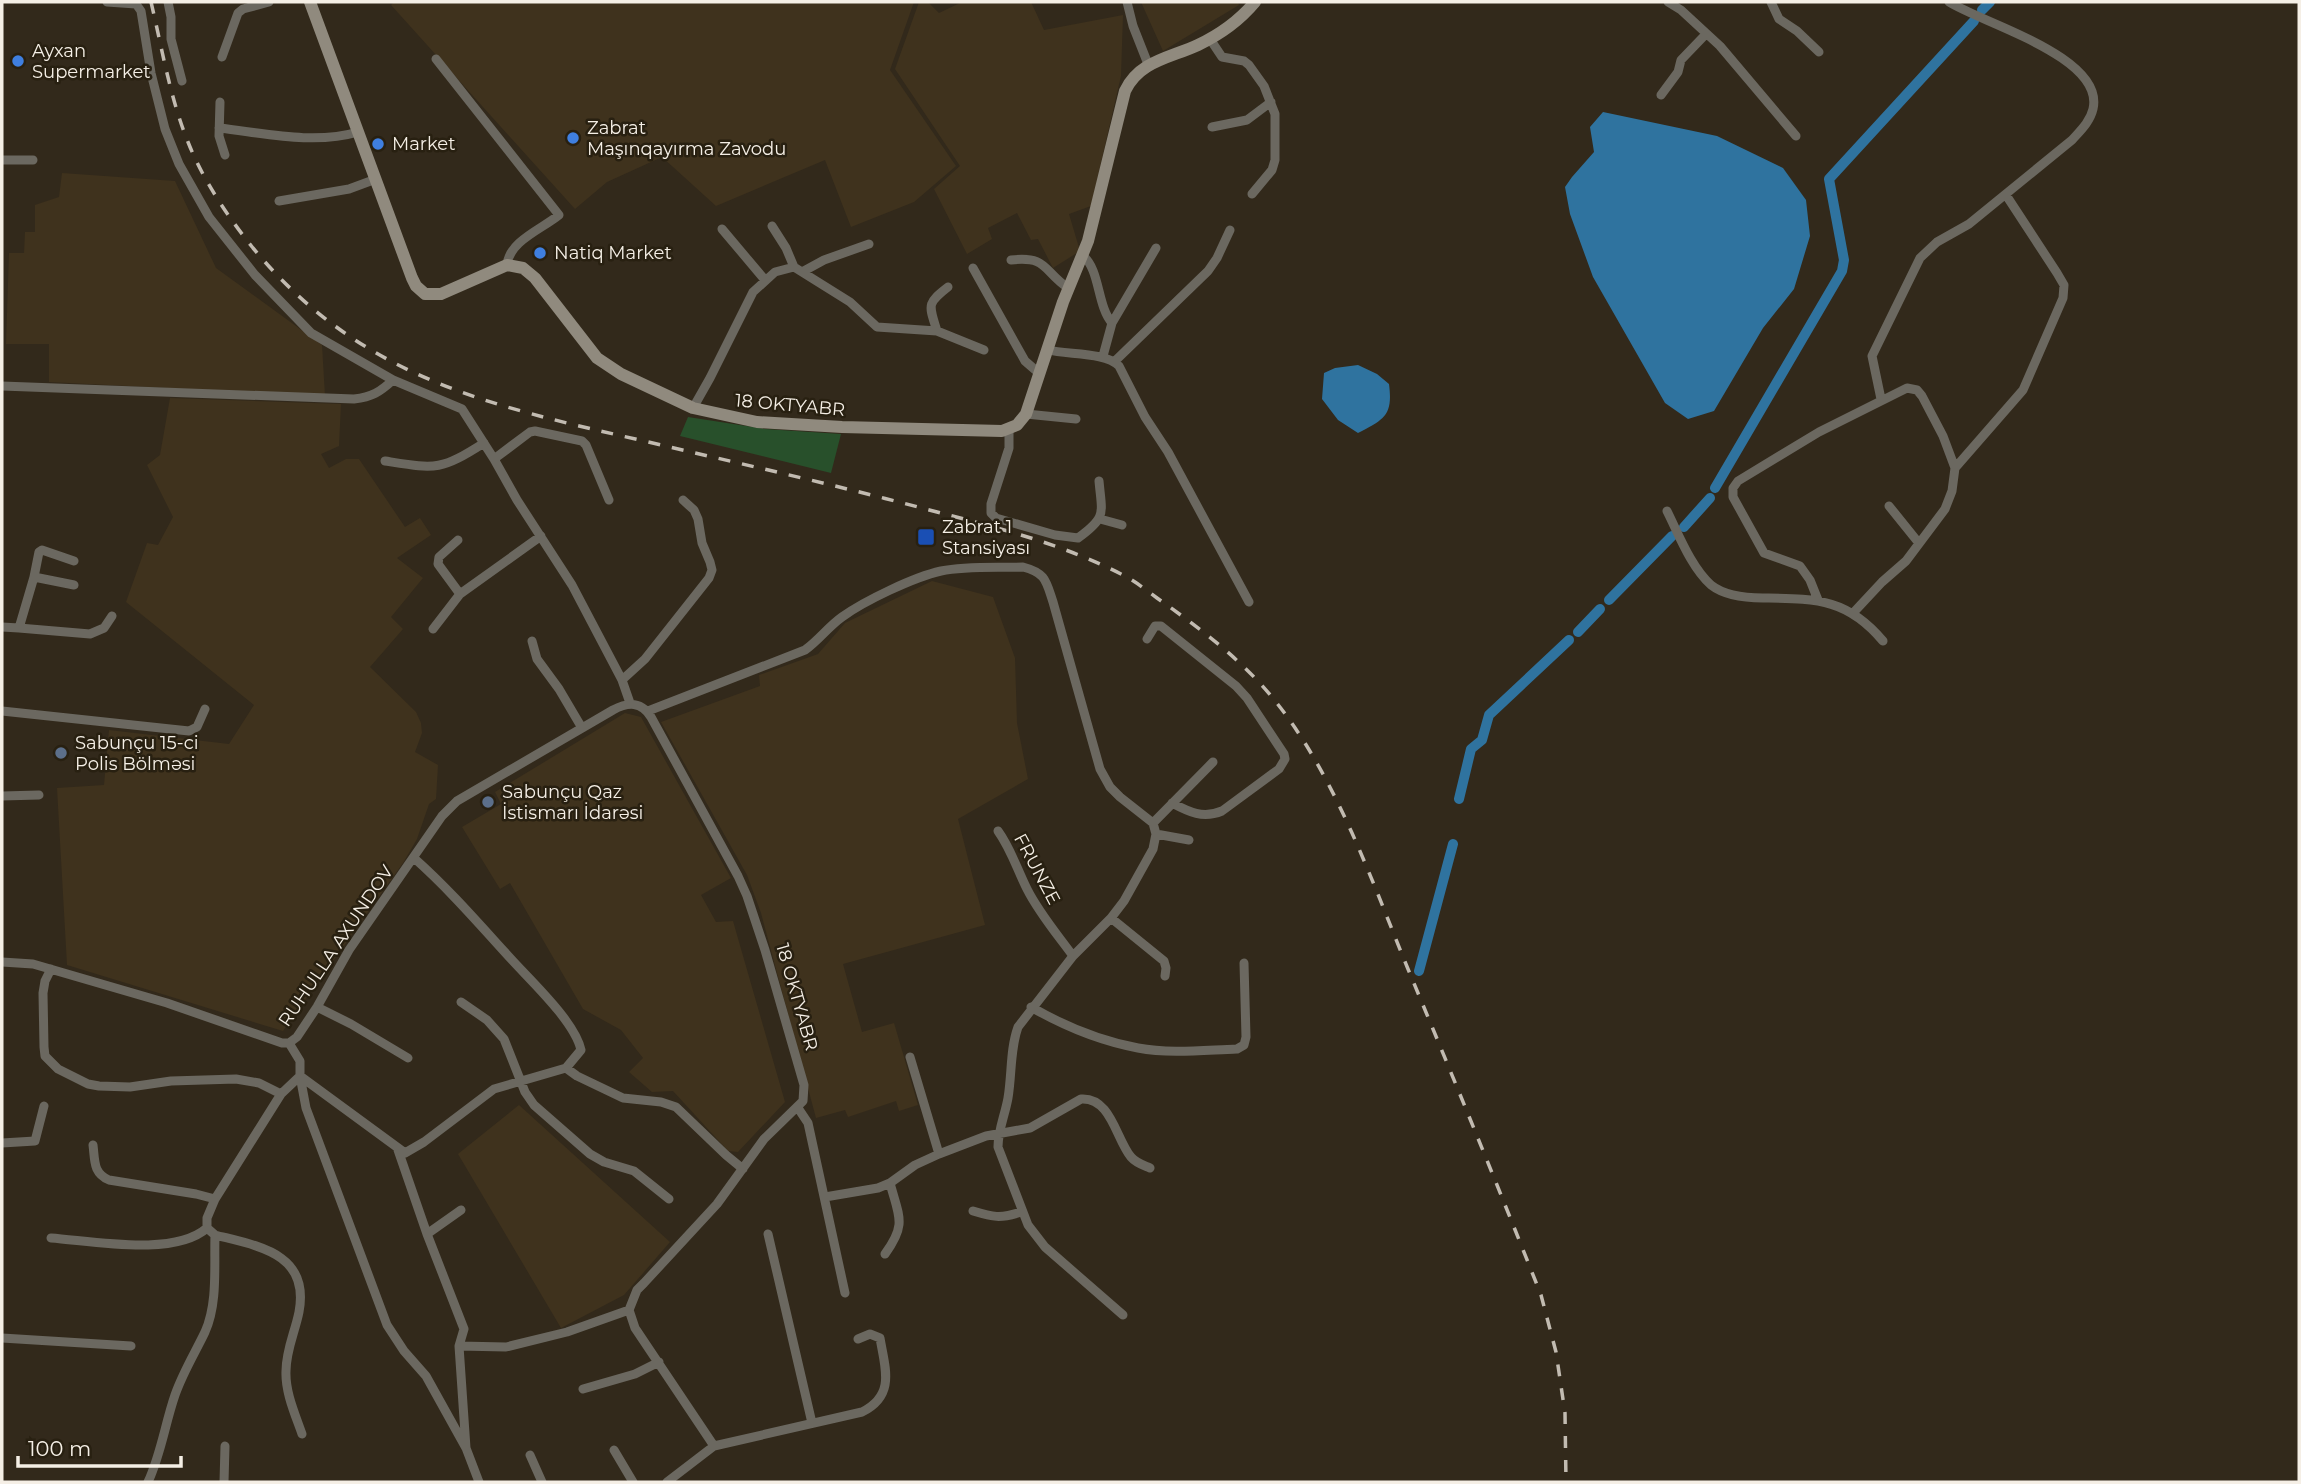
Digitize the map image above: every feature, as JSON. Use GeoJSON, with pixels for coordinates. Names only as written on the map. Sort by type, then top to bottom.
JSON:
{"type":"FeatureCollection","features":[{"type":"Feature","properties":{"kind":"street"},"geometry":{"type":"LineString","coordinates":[[107,2],[136,4],[141,12],[150,73],[174,154],[209,217],[233,250],[311,333],[393,380],[462,409],[572,585],[622,680],[629,703],[648,711],[805,650],[853,610],[929,574],[1023,567],[1035,570],[1043,576],[1105,779],[1120,797],[1153,823],[1156,834],[1153,849],[1124,901],[1073,956],[1017,1027],[998,1147],[1028,1225],[1045,1247],[1123,1315]]}},
{"type":"Feature","properties":{"kind":"street"},"geometry":{"type":"LineString","coordinates":[[168,2],[171,39],[182,81]]}},
{"type":"Feature","properties":{"kind":"street"},"geometry":{"type":"LineString","coordinates":[[222,57],[238,13],[269,2]]}},
{"type":"Feature","properties":{"kind":"street"},"geometry":{"type":"LineString","coordinates":[[310,2],[415,286],[425,294],[441,294],[507,265],[516,245],[547,226],[559,215],[436,59]]}},
{"type":"Feature","properties":{"kind":"street"},"geometry":{"type":"LineString","coordinates":[[1127,2],[1148,64]]}},
{"type":"Feature","properties":{"kind":"street"},"geometry":{"type":"LineString","coordinates":[[1668,2],[1720,46],[1796,136]]}},
{"type":"Feature","properties":{"kind":"street"},"geometry":{"type":"LineString","coordinates":[[1771,2],[1779,19],[1797,31],[1819,52]]}},
{"type":"Feature","properties":{"kind":"street"},"geometry":{"type":"LineString","coordinates":[[1881,399],[1872,356],[1912,270],[1929,248],[1969,224],[2072,140],[2085,127],[2094,109],[2093,97],[2080,73],[2057,54],[1949,2]]}},
{"type":"Feature","properties":{"kind":"street"},"geometry":{"type":"LineString","coordinates":[[1099,481],[1102,512],[1100,519],[1078,538],[993,516],[991,504],[1009,449],[1009,429],[1017,425],[1026,414],[1068,288],[1083,256],[1130,80],[1148,64],[1210,39],[1252,3]]}},
{"type":"Feature","properties":{"kind":"street"},"geometry":{"type":"LineString","coordinates":[[1661,95],[1678,72],[1681,60],[1706,34]]}},
{"type":"Feature","properties":{"kind":"street"},"geometry":{"type":"LineString","coordinates":[[1210,39],[1222,57],[1244,61],[1248,65],[1271,102],[1276,128],[1275,160],[1272,170],[1252,194]]}},
{"type":"Feature","properties":{"kind":"street"},"geometry":{"type":"LineString","coordinates":[[220,102],[219,136],[225,155]]}},
{"type":"Feature","properties":{"kind":"street"},"geometry":{"type":"LineString","coordinates":[[1212,127],[1247,120],[1271,102]]}},
{"type":"Feature","properties":{"kind":"street"},"geometry":{"type":"LineString","coordinates":[[219,128],[315,138],[358,132]]}},
{"type":"Feature","properties":{"kind":"street"},"geometry":{"type":"LineString","coordinates":[[2,160],[33,160]]}},
{"type":"Feature","properties":{"kind":"street"},"geometry":{"type":"LineString","coordinates":[[279,201],[349,188],[376,179]]}},
{"type":"Feature","properties":{"kind":"street"},"geometry":{"type":"LineString","coordinates":[[1955,468],[2022,390],[2063,298],[2064,285],[2006,195]]}},
{"type":"Feature","properties":{"kind":"street"},"geometry":{"type":"LineString","coordinates":[[772,226],[798,270],[850,302],[877,327],[937,331],[984,350]]}},
{"type":"Feature","properties":{"kind":"street"},"geometry":{"type":"LineString","coordinates":[[722,229],[765,280]]}},
{"type":"Feature","properties":{"kind":"street"},"geometry":{"type":"LineString","coordinates":[[1115,361],[1208,271],[1230,230]]}},
{"type":"Feature","properties":{"kind":"street"},"geometry":{"type":"LineString","coordinates":[[693,408],[752,292],[775,272],[798,270],[869,244]]}},
{"type":"Feature","properties":{"kind":"street"},"geometry":{"type":"LineString","coordinates":[[1103,356],[1112,323],[1156,248]]}},
{"type":"Feature","properties":{"kind":"street"},"geometry":{"type":"LineString","coordinates":[[1083,256],[1090,264],[1106,315],[1112,323]]}},
{"type":"Feature","properties":{"kind":"street"},"geometry":{"type":"LineString","coordinates":[[1011,260],[1031,258],[1042,263],[1068,288]]}},
{"type":"Feature","properties":{"kind":"street","name":"18 OKTYABR"},"geometry":{"type":"LineString","coordinates":[[507,265],[523,268],[535,278],[597,358],[621,374],[693,408],[757,422],[842,428],[991,431],[1009,429]]}},
{"type":"Feature","properties":{"kind":"street"},"geometry":{"type":"LineString","coordinates":[[973,268],[1025,361],[1040,374]]}},
{"type":"Feature","properties":{"kind":"street"},"geometry":{"type":"LineString","coordinates":[[937,331],[929,306],[932,300],[948,287]]}},
{"type":"Feature","properties":{"kind":"street"},"geometry":{"type":"LineString","coordinates":[[1048,350],[1066,355],[1103,356],[1115,361],[1250,602]]}},
{"type":"Feature","properties":{"kind":"street"},"geometry":{"type":"LineString","coordinates":[[2,386],[354,399],[378,394],[393,380]]}},
{"type":"Feature","properties":{"kind":"street"},"geometry":{"type":"LineString","coordinates":[[1818,600],[1810,580],[1800,566],[1764,553],[1733,497],[1733,488],[1738,481],[1778,455],[1881,399],[1907,388],[1917,390],[1943,436],[1955,468],[1950,501],[1906,561],[1854,612]]}},
{"type":"Feature","properties":{"kind":"street"},"geometry":{"type":"LineString","coordinates":[[1026,414],[1076,419]]}},
{"type":"Feature","properties":{"kind":"street"},"geometry":{"type":"LineString","coordinates":[[494,460],[530,432],[582,441],[609,500]]}},
{"type":"Feature","properties":{"kind":"street"},"geometry":{"type":"LineString","coordinates":[[385,461],[424,467],[450,464],[484,443]]}},
{"type":"Feature","properties":{"kind":"street"},"geometry":{"type":"LineString","coordinates":[[622,680],[645,659],[709,578],[712,570],[702,543],[698,519],[694,510],[683,500]]}},
{"type":"Feature","properties":{"kind":"street"},"geometry":{"type":"LineString","coordinates":[[1889,506],[1918,542]]}},
{"type":"Feature","properties":{"kind":"street"},"geometry":{"type":"LineString","coordinates":[[1667,511],[1689,554],[1713,586],[1729,594],[1748,598],[1818,600],[1854,612],[1871,626],[1883,641]]}},
{"type":"Feature","properties":{"kind":"street"},"geometry":{"type":"LineString","coordinates":[[1100,519],[1122,525]]}},
{"type":"Feature","properties":{"kind":"street"},"geometry":{"type":"LineString","coordinates":[[433,629],[460,594],[541,536]]}},
{"type":"Feature","properties":{"kind":"street"},"geometry":{"type":"LineString","coordinates":[[458,540],[439,557],[438,564],[460,594]]}},
{"type":"Feature","properties":{"kind":"street"},"geometry":{"type":"LineString","coordinates":[[19,628],[38,552],[42,550],[74,561]]}},
{"type":"Feature","properties":{"kind":"street"},"geometry":{"type":"LineString","coordinates":[[34,576],[74,585]]}},
{"type":"Feature","properties":{"kind":"street"},"geometry":{"type":"LineString","coordinates":[[2,627],[90,634],[104,628],[112,616]]}},
{"type":"Feature","properties":{"kind":"street"},"geometry":{"type":"LineString","coordinates":[[1147,639],[1155,626],[1161,626],[1236,686],[1277,743],[1285,759],[1279,769],[1214,815],[1200,816],[1172,803]]}},
{"type":"Feature","properties":{"kind":"street"},"geometry":{"type":"LineString","coordinates":[[532,641],[537,659],[582,728]]}},
{"type":"Feature","properties":{"kind":"street","name":"RUHULLA AXUNDOV"},"geometry":{"type":"LineString","coordinates":[[2,962],[33,964],[51,969],[289,1043],[297,1037],[317,1007],[349,950],[443,816],[457,801],[629,703]]}},
{"type":"Feature","properties":{"kind":"street"},"geometry":{"type":"LineString","coordinates":[[2,711],[189,731],[197,727],[205,709]]}},
{"type":"Feature","properties":{"kind":"street","name":"18 OKTYABR"},"geometry":{"type":"LineString","coordinates":[[648,711],[747,896],[804,1085],[803,1101],[797,1108]]}},
{"type":"Feature","properties":{"kind":"street"},"geometry":{"type":"LineString","coordinates":[[1153,823],[1213,762]]}},
{"type":"Feature","properties":{"kind":"street"},"geometry":{"type":"LineString","coordinates":[[2,796],[40,795]]}},
{"type":"Feature","properties":{"kind":"street","name":"FRUNZE"},"geometry":{"type":"LineString","coordinates":[[998,831],[1012,851],[1035,905],[1073,956]]}},
{"type":"Feature","properties":{"kind":"street"},"geometry":{"type":"LineString","coordinates":[[1156,834],[1189,840]]}},
{"type":"Feature","properties":{"kind":"street"},"geometry":{"type":"LineString","coordinates":[[398,1150],[405,1153],[411,1150],[494,1088],[566,1068],[581,1050],[578,1039],[554,1006],[446,886],[414,858]]}},
{"type":"Feature","properties":{"kind":"street"},"geometry":{"type":"LineString","coordinates":[[1111,918],[1164,961],[1164,976]]}},
{"type":"Feature","properties":{"kind":"street"},"geometry":{"type":"LineString","coordinates":[[1031,1007],[1074,1028],[1139,1048],[1165,1051],[1237,1049],[1244,1045],[1246,1037],[1244,963]]}},
{"type":"Feature","properties":{"kind":"street"},"geometry":{"type":"LineString","coordinates":[[51,969],[44,981],[44,1046],[45,1056],[58,1069],[88,1084],[99,1086],[130,1087],[171,1081],[236,1079],[259,1083],[281,1094]]}},
{"type":"Feature","properties":{"kind":"street"},"geometry":{"type":"LineString","coordinates":[[461,1002],[487,1020],[504,1039],[520,1082],[534,1105],[575,1143],[604,1162],[634,1171],[669,1199]]}},
{"type":"Feature","properties":{"kind":"street"},"geometry":{"type":"LineString","coordinates":[[317,1007],[408,1058]]}},
{"type":"Feature","properties":{"kind":"street"},"geometry":{"type":"LineString","coordinates":[[289,1043],[300,1061],[306,1108],[387,1325],[404,1351],[426,1376],[466,1448],[479,1482]]}},
{"type":"Feature","properties":{"kind":"street"},"geometry":{"type":"LineString","coordinates":[[910,1058],[939,1154]]}},
{"type":"Feature","properties":{"kind":"street"},"geometry":{"type":"LineString","coordinates":[[566,1068],[623,1098],[661,1102],[676,1107],[743,1169]]}},
{"type":"Feature","properties":{"kind":"street"},"geometry":{"type":"LineString","coordinates":[[300,1076],[281,1094],[215,1199],[207,1218],[207,1228],[215,1236],[257,1245],[272,1252],[295,1272],[300,1296],[299,1311],[287,1352],[286,1373],[289,1396],[302,1434]]}},
{"type":"Feature","properties":{"kind":"street"},"geometry":{"type":"LineString","coordinates":[[300,1076],[398,1150],[464,1329],[459,1346],[466,1448]]}},
{"type":"Feature","properties":{"kind":"street"},"geometry":{"type":"LineString","coordinates":[[825,1197],[878,1188],[939,1154],[998,1134],[1030,1128],[1081,1099],[1095,1102],[1108,1115],[1129,1156],[1150,1168]]}},
{"type":"Feature","properties":{"kind":"street"},"geometry":{"type":"LineString","coordinates":[[2,1143],[35,1141],[44,1106]]}},
{"type":"Feature","properties":{"kind":"street"},"geometry":{"type":"LineString","coordinates":[[714,1446],[635,1328],[629,1310],[637,1290],[717,1204],[764,1139],[797,1108],[808,1123],[845,1293]]}},
{"type":"Feature","properties":{"kind":"street"},"geometry":{"type":"LineString","coordinates":[[93,1145],[96,1170],[100,1176],[109,1180],[215,1199]]}},
{"type":"Feature","properties":{"kind":"street"},"geometry":{"type":"LineString","coordinates":[[886,1254],[901,1227],[890,1183]]}},
{"type":"Feature","properties":{"kind":"street"},"geometry":{"type":"LineString","coordinates":[[427,1234],[461,1210]]}},
{"type":"Feature","properties":{"kind":"street"},"geometry":{"type":"LineString","coordinates":[[972,1211],[995,1217],[1021,1212]]}},
{"type":"Feature","properties":{"kind":"street"},"geometry":{"type":"LineString","coordinates":[[51,1238],[140,1245],[181,1242],[207,1228]]}},
{"type":"Feature","properties":{"kind":"street"},"geometry":{"type":"LineString","coordinates":[[768,1234],[812,1423]]}},
{"type":"Feature","properties":{"kind":"street"},"geometry":{"type":"LineString","coordinates":[[148,1482],[156,1464],[174,1396],[210,1317],[215,1236]]}},
{"type":"Feature","properties":{"kind":"street"},"geometry":{"type":"LineString","coordinates":[[459,1346],[506,1347],[567,1332],[629,1310]]}},
{"type":"Feature","properties":{"kind":"street"},"geometry":{"type":"LineString","coordinates":[[667,1482],[714,1446],[862,1412],[877,1403],[884,1392],[887,1378],[880,1338],[870,1334],[858,1339]]}},
{"type":"Feature","properties":{"kind":"street"},"geometry":{"type":"LineString","coordinates":[[2,1338],[131,1346]]}},
{"type":"Feature","properties":{"kind":"street"},"geometry":{"type":"LineString","coordinates":[[583,1388],[635,1374],[659,1363]]}},
{"type":"Feature","properties":{"kind":"street"},"geometry":{"type":"LineString","coordinates":[[224,1482],[225,1446]]}},
{"type":"Feature","properties":{"kind":"street"},"geometry":{"type":"LineString","coordinates":[[614,1450],[633,1482]]}},
{"type":"Feature","properties":{"kind":"street"},"geometry":{"type":"LineString","coordinates":[[530,1455],[542,1482]]}},
{"type":"Feature","properties":{"kind":"shaded area"},"geometry":{"type":"Polygon","coordinates":[[[394,2],[914,2],[890,70],[956,166],[914,202],[851,227],[825,160],[716,206],[662,157],[607,182],[575,209],[391,5],[394,2]]]}},
{"type":"Feature","properties":{"kind":"shaded area"},"geometry":{"type":"Polygon","coordinates":[[[919,2],[928,2],[939,13],[962,2],[1031,2],[1044,30],[1123,15],[1121,76],[1091,206],[1069,214],[1080,251],[1053,268],[1038,239],[1031,240],[1017,213],[988,228],[992,239],[967,254],[934,189],[960,166],[895,69],[919,2]]]}},
{"type":"Feature","properties":{"kind":"shaded area"},"geometry":{"type":"Polygon","coordinates":[[[1141,2],[1238,2],[1239,5],[1163,51],[1141,2]]]}},
{"type":"Feature","properties":{"kind":"shaded area"},"geometry":{"type":"Polygon","coordinates":[[[62,173],[175,181],[216,268],[322,345],[325,396],[49,382],[49,344],[6,344],[9,253],[24,253],[25,232],[35,232],[35,205],[59,197],[62,173]]]}},
{"type":"Feature","properties":{"kind":"shaded area"},"geometry":{"type":"Polygon","coordinates":[[[170,398],[341,404],[339,446],[321,454],[329,468],[346,459],[359,459],[405,527],[420,518],[431,535],[397,558],[423,578],[391,617],[403,629],[370,667],[416,712],[422,733],[415,752],[438,765],[436,799],[429,804],[417,839],[403,863],[283,1031],[67,965],[57,788],[104,785],[109,730],[229,744],[254,705],[126,602],[147,543],[158,545],[173,517],[147,465],[160,455],[170,398]]]}},
{"type":"Feature","properties":{"kind":"shaded area"},"geometry":{"type":"Polygon","coordinates":[[[932,581],[993,597],[1015,658],[1017,723],[1028,779],[958,819],[985,925],[843,964],[862,1032],[894,1023],[918,1105],[899,1111],[896,1101],[848,1117],[845,1110],[816,1118],[761,913],[747,875],[661,722],[760,686],[759,675],[818,654],[845,623],[932,581]]]}},
{"type":"Feature","properties":{"kind":"shaded area"},"geometry":{"type":"Polygon","coordinates":[[[625,713],[641,717],[731,878],[701,895],[716,922],[733,921],[785,1102],[738,1152],[728,1151],[673,1091],[652,1092],[629,1072],[643,1058],[621,1030],[583,1009],[510,883],[500,889],[462,827],[501,804],[495,792],[625,713]]]}},
{"type":"Feature","properties":{"kind":"shaded area"},"geometry":{"type":"Polygon","coordinates":[[[519,1105],[670,1242],[624,1295],[561,1328],[458,1154],[519,1105]]]}},
{"type":"Feature","properties":{"kind":"green space"},"geometry":{"type":"Polygon","coordinates":[[[688,417],[765,429],[841,434],[831,473],[680,436],[688,417]]]}},
{"type":"Feature","properties":{"kind":"water"},"geometry":{"type":"Polygon","coordinates":[[[1603,112],[1717,136],[1783,168],[1806,200],[1810,236],[1794,289],[1763,328],[1714,411],[1688,419],[1665,403],[1593,277],[1570,214],[1565,187],[1594,152],[1590,127],[1603,112]]]}},
{"type":"Feature","properties":{"kind":"water"},"geometry":{"type":"Polygon","coordinates":[[[1358,365],[1377,374],[1389,384],[1390,403],[1381,420],[1358,433],[1338,420],[1322,399],[1324,373],[1335,368],[1358,365]]]}},
{"type":"Feature","properties":{"kind":"waterway"},"geometry":{"type":"LineString","coordinates":[[1982,10],[1990,2]]}},
{"type":"Feature","properties":{"kind":"waterway"},"geometry":{"type":"LineString","coordinates":[[1715,488],[1842,271],[1844,260],[1829,179],[1974,21]]}},
{"type":"Feature","properties":{"kind":"waterway"},"geometry":{"type":"LineString","coordinates":[[1684,527],[1710,498]]}},
{"type":"Feature","properties":{"kind":"waterway"},"geometry":{"type":"LineString","coordinates":[[1609,600],[1672,536]]}},
{"type":"Feature","properties":{"kind":"waterway"},"geometry":{"type":"LineString","coordinates":[[1578,632],[1600,609]]}},
{"type":"Feature","properties":{"kind":"waterway"},"geometry":{"type":"LineString","coordinates":[[1459,799],[1471,749],[1482,740],[1489,715],[1569,640]]}},
{"type":"Feature","properties":{"kind":"waterway"},"geometry":{"type":"LineString","coordinates":[[1419,971],[1453,844]]}},
{"type":"Feature","properties":{"kind":"railway"},"geometry":{"type":"LineString","coordinates":[[151,2],[171,90],[182,125],[194,156],[217,198],[253,248],[294,292],[338,328],[383,357],[430,380],[532,414],[864,493],[984,524],[1055,546],[1101,564],[1136,583],[1207,635],[1254,677],[1304,741],[1344,815],[1541,1295],[1556,1352],[1565,1413],[1566,1482]]}},
{"type":"Feature","properties":{"kind":"place","name":"Ayxan Supermarket"},"geometry":{"type":"Point","coordinates":[18,61]}},
{"type":"Feature","properties":{"kind":"place","name":"Zabrat Maşınqayırma Zavodu"},"geometry":{"type":"Point","coordinates":[573,138]}},
{"type":"Feature","properties":{"kind":"place","name":"Market"},"geometry":{"type":"Point","coordinates":[378,144]}},
{"type":"Feature","properties":{"kind":"place","name":"Natiq Market"},"geometry":{"type":"Point","coordinates":[540,253]}},
{"type":"Feature","properties":{"kind":"place","name":"Zabrat 1 Stansiyası"},"geometry":{"type":"Point","coordinates":[926,537]}},
{"type":"Feature","properties":{"kind":"place","name":"Sabunçu 15-ci Polis Bölməsi"},"geometry":{"type":"Point","coordinates":[61,753]}},
{"type":"Feature","properties":{"kind":"place","name":"Sabunçu Qaz İstismarı İdarəsi"},"geometry":{"type":"Point","coordinates":[488,802]}}]}
